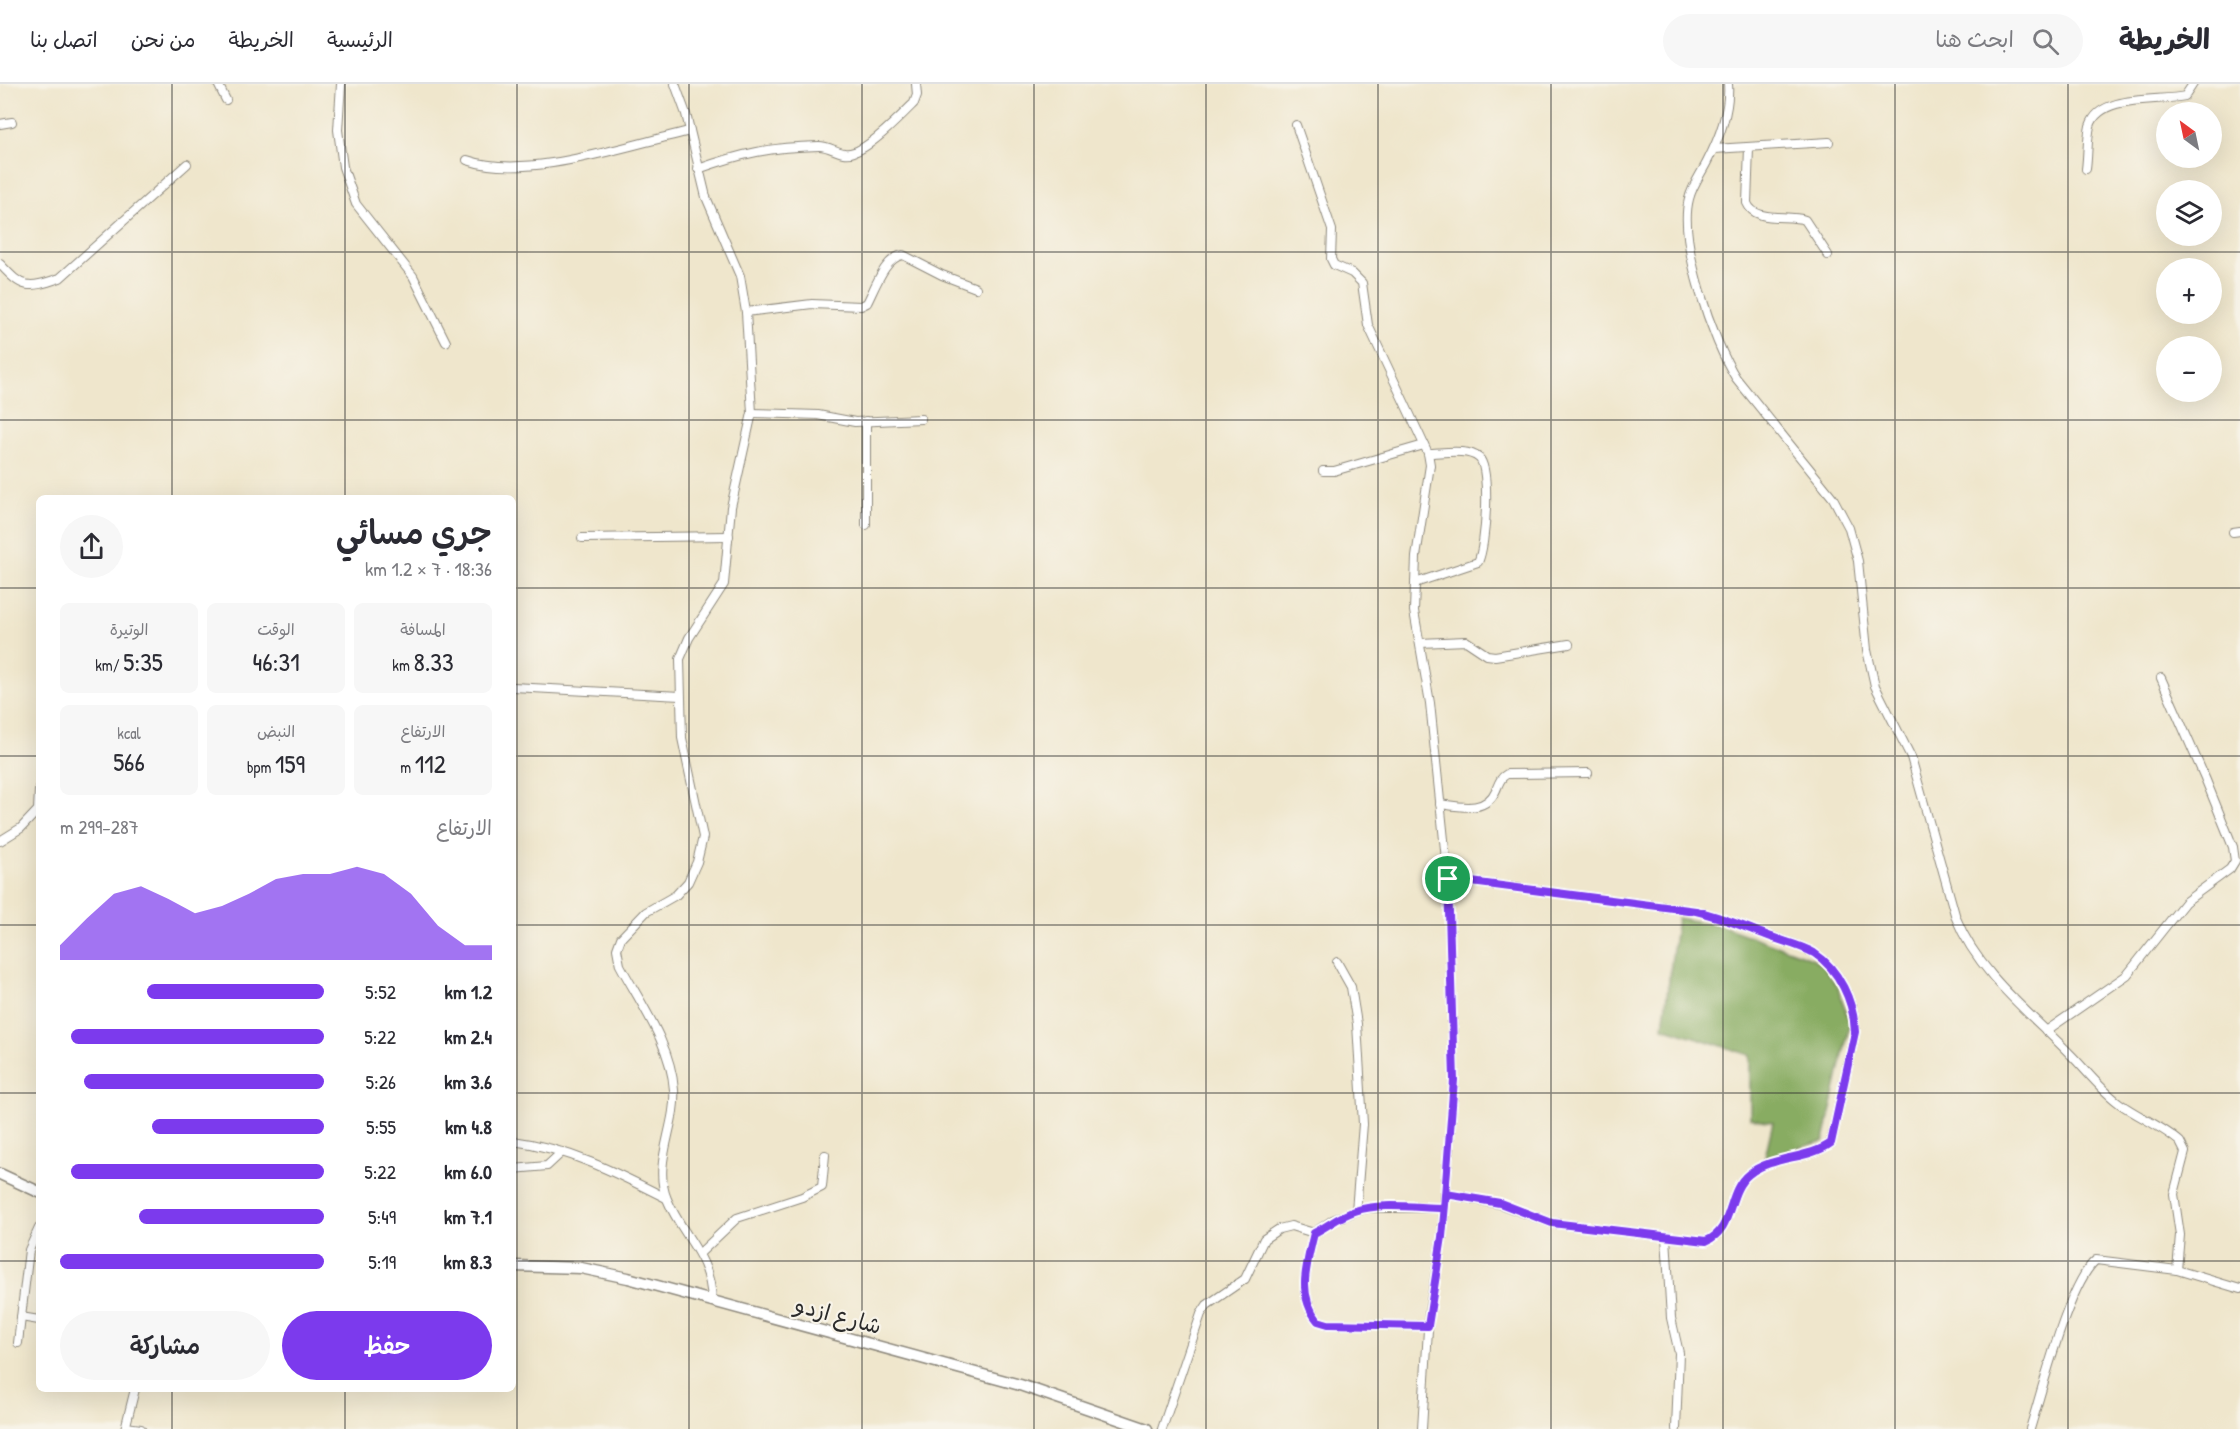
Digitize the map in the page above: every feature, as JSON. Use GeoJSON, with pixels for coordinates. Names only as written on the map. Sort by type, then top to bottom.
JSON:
{"type":"FeatureCollection","features":[{"type":"Feature","properties":{"kind":"street"},"geometry":{"type":"LineString","coordinates":[[218,84],[226,100]]}},
{"type":"Feature","properties":{"kind":"street"},"geometry":{"type":"LineString","coordinates":[[341,84],[338,130],[343,167],[356,204],[412,276],[446,342]]}},
{"type":"Feature","properties":{"kind":"street"},"geometry":{"type":"LineString","coordinates":[[675,84],[690,131],[706,197],[740,276],[746,312],[752,413],[731,507],[724,584],[683,648],[680,659],[682,738],[703,837],[697,862],[688,882],[676,895],[640,918],[621,938],[617,949],[620,965],[669,1055],[675,1092],[663,1168],[666,1198],[700,1253],[712,1281],[712,1302]]}},
{"type":"Feature","properties":{"kind":"street"},"geometry":{"type":"LineString","coordinates":[[698,169],[742,153],[788,147],[824,146],[842,154],[858,151],[914,103],[917,95],[916,84]]}},
{"type":"Feature","properties":{"kind":"street"},"geometry":{"type":"LineString","coordinates":[[1728,84],[1729,103],[1714,149],[1688,200],[1693,268],[1725,360],[1736,378],[1833,498],[1850,528],[1858,561],[1867,650],[1875,686],[1911,757],[1956,918],[1964,938],[2046,1031],[2112,1097],[2181,1142],[2185,1152],[2174,1194],[2180,1235],[2177,1270]]}},
{"type":"Feature","properties":{"kind":"street"},"geometry":{"type":"LineString","coordinates":[[2086,169],[2090,126],[2094,117],[2102,110],[2138,100],[2186,96],[2193,84]]}},
{"type":"Feature","properties":{"kind":"street"},"geometry":{"type":"LineString","coordinates":[[0,124],[12,122]]}},
{"type":"Feature","properties":{"kind":"street"},"geometry":{"type":"LineString","coordinates":[[1296,125],[1332,230],[1331,259],[1334,265],[1352,273],[1362,283],[1368,325],[1428,453],[1428,490],[1416,557],[1414,611],[1430,703],[1448,879],[1454,1080],[1446,1194],[1428,1326],[1422,1429]]}},
{"type":"Feature","properties":{"kind":"street"},"geometry":{"type":"LineString","coordinates":[[466,160],[485,167],[518,168],[547,164],[690,131]]}},
{"type":"Feature","properties":{"kind":"street"},"geometry":{"type":"LineString","coordinates":[[1714,149],[1830,142]]}},
{"type":"Feature","properties":{"kind":"street"},"geometry":{"type":"LineString","coordinates":[[1749,148],[1747,203],[1751,211],[1760,215],[1805,220],[1827,255]]}},
{"type":"Feature","properties":{"kind":"street"},"geometry":{"type":"LineString","coordinates":[[0,264],[18,283],[37,285],[60,278],[187,164]]}},
{"type":"Feature","properties":{"kind":"street"},"geometry":{"type":"LineString","coordinates":[[746,312],[812,304],[861,306],[867,303],[890,262],[896,256],[903,255],[942,275],[976,288]]}},
{"type":"Feature","properties":{"kind":"street"},"geometry":{"type":"LineString","coordinates":[[752,413],[818,415],[866,421],[921,419]]}},
{"type":"Feature","properties":{"kind":"street"},"geometry":{"type":"LineString","coordinates":[[866,421],[866,525]]}},
{"type":"Feature","properties":{"kind":"street"},"geometry":{"type":"LineString","coordinates":[[1323,471],[1334,471],[1424,445]]}},
{"type":"Feature","properties":{"kind":"street"},"geometry":{"type":"LineString","coordinates":[[1415,583],[1479,562],[1483,554],[1485,536],[1486,471],[1481,459],[1472,454],[1428,453]]}},
{"type":"Feature","properties":{"kind":"street"},"geometry":{"type":"LineString","coordinates":[[582,538],[729,536]]}},
{"type":"Feature","properties":{"kind":"street"},"geometry":{"type":"LineString","coordinates":[[1420,643],[1466,641],[1487,655],[1495,656],[1569,644]]}},
{"type":"Feature","properties":{"kind":"street"},"geometry":{"type":"LineString","coordinates":[[2046,1031],[2127,975],[2185,902],[2230,869],[2235,861],[2233,848],[2205,778],[2161,678]]}},
{"type":"Feature","properties":{"kind":"street"},"geometry":{"type":"LineString","coordinates":[[516,687],[680,696]]}},
{"type":"Feature","properties":{"kind":"street"},"geometry":{"type":"LineString","coordinates":[[1440,804],[1481,806],[1492,800],[1500,780],[1507,774],[1588,773]]}},
{"type":"Feature","properties":{"kind":"street"},"geometry":{"type":"LineString","coordinates":[[0,841],[21,828],[36,812]]}},
{"type":"Feature","properties":{"kind":"street"},"geometry":{"type":"LineString","coordinates":[[1446,1194],[1500,1203],[1552,1223],[1706,1241],[1716,1237],[1726,1222],[1736,1189],[1749,1174],[1831,1143],[1855,1032],[1855,1019],[1842,983],[1831,967],[1813,953],[1718,916],[1696,911],[1448,879]]}},
{"type":"Feature","properties":{"kind":"street"},"geometry":{"type":"LineString","coordinates":[[1337,962],[1351,987],[1357,1024],[1363,1124],[1356,1211]]}},
{"type":"Feature","properties":{"kind":"street"},"geometry":{"type":"LineString","coordinates":[[516,1142],[562,1152],[603,1166],[666,1198]]}},
{"type":"Feature","properties":{"kind":"street"},"geometry":{"type":"LineString","coordinates":[[516,1169],[547,1166],[562,1152]]}},
{"type":"Feature","properties":{"kind":"street"},"geometry":{"type":"LineString","coordinates":[[700,1253],[737,1218],[802,1197],[822,1187],[825,1155]]}},
{"type":"Feature","properties":{"kind":"street"},"geometry":{"type":"LineString","coordinates":[[0,1174],[36,1191]]}},
{"type":"Feature","properties":{"kind":"street"},"geometry":{"type":"LineString","coordinates":[[1428,1326],[1328,1324],[1318,1321],[1304,1298],[1305,1276],[1314,1233],[1333,1220],[1369,1208],[1444,1208]]}},
{"type":"Feature","properties":{"kind":"street"},"geometry":{"type":"LineString","coordinates":[[1162,1429],[1201,1314],[1208,1305],[1245,1279],[1264,1239],[1279,1229],[1291,1226],[1314,1233]]}},
{"type":"Feature","properties":{"kind":"street"},"geometry":{"type":"LineString","coordinates":[[18,1342],[29,1250],[36,1235]]}},
{"type":"Feature","properties":{"kind":"street"},"geometry":{"type":"LineString","coordinates":[[1666,1237],[1671,1318],[1679,1353],[1676,1429]]}},
{"type":"Feature","properties":{"kind":"street"},"geometry":{"type":"LineString","coordinates":[[2030,1429],[2066,1316],[2088,1267],[2096,1260],[2106,1259],[2177,1270],[2240,1288]]}},
{"type":"Feature","properties":{"kind":"street","name":"شارع ازدو"},"geometry":{"type":"LineString","coordinates":[[516,1266],[581,1268],[1020,1384],[1127,1426],[1147,1429]]}},
{"type":"Feature","properties":{"kind":"street"},"geometry":{"type":"LineString","coordinates":[[21,1317],[36,1320]]}},
{"type":"Feature","properties":{"kind":"street"},"geometry":{"type":"LineString","coordinates":[[134,1392],[126,1428],[141,1429]]}},
{"type":"Feature","properties":{"kind":"green space"},"geometry":{"type":"Polygon","coordinates":[[[1677,918],[1719,925],[1812,958],[1824,967],[1838,988],[1850,1023],[1824,1141],[1765,1157],[1773,1122],[1750,1118],[1750,1055],[1663,1027],[1677,918]]]}},
{"type":"Feature","properties":{"kind":"route"},"geometry":{"type":"LineString","coordinates":[[1448,879],[1696,911],[1718,916],[1813,953],[1831,967],[1842,983],[1855,1019],[1855,1032],[1831,1143],[1749,1174],[1736,1189],[1722,1231],[1716,1237],[1706,1241],[1552,1223],[1500,1203],[1446,1194],[1442,1237],[1428,1326],[1328,1324],[1318,1321],[1310,1312],[1304,1298],[1305,1276],[1314,1233],[1333,1220],[1369,1208],[1444,1208],[1454,1080],[1448,879]]}}]}
